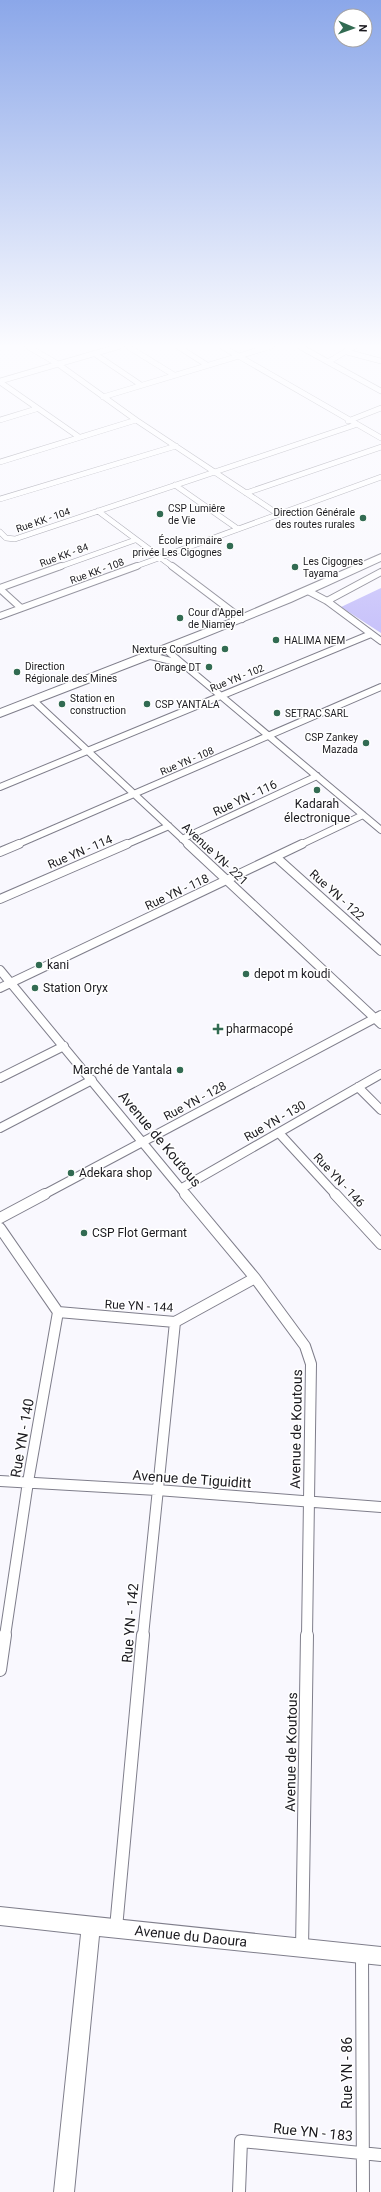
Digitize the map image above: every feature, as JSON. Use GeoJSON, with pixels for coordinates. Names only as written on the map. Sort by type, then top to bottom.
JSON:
{"type":"FeatureCollection","features":[{"type":"Feature","properties":{"kind":"highway"},"geometry":{"type":"LineString","coordinates":[[0,713],[242,619],[308,591],[381,557]]}},
{"type":"Feature","properties":{"kind":"highway"},"geometry":{"type":"LineString","coordinates":[[147,655],[178,662],[181,643]]}},
{"type":"Feature","properties":{"kind":"street"},"geometry":{"type":"LineString","coordinates":[[0,462],[43,448]]}},
{"type":"Feature","properties":{"kind":"street"},"geometry":{"type":"LineString","coordinates":[[0,499],[168,448]]}},
{"type":"Feature","properties":{"kind":"street"},"geometry":{"type":"LineString","coordinates":[[179,448],[278,514]]}},
{"type":"Feature","properties":{"kind":"street","name":"Rue KK - 104"},"geometry":{"type":"LineString","coordinates":[[0,532],[10,539],[285,448]]}},
{"type":"Feature","properties":{"kind":"street"},"geometry":{"type":"LineString","coordinates":[[246,493],[377,448]]}},
{"type":"Feature","properties":{"kind":"street","name":"Rue KK - 108"},"geometry":{"type":"LineString","coordinates":[[0,616],[381,477]]}},
{"type":"Feature","properties":{"kind":"street"},"geometry":{"type":"LineString","coordinates":[[175,485],[238,529]]}},
{"type":"Feature","properties":{"kind":"street"},"geometry":{"type":"LineString","coordinates":[[98,511],[242,619]]}},
{"type":"Feature","properties":{"kind":"street","name":"Rue KK - 84"},"geometry":{"type":"LineString","coordinates":[[0,588],[135,540]]}},
{"type":"Feature","properties":{"kind":"street"},"geometry":{"type":"LineString","coordinates":[[327,601],[381,572]]}},
{"type":"Feature","properties":{"kind":"street"},"geometry":{"type":"LineString","coordinates":[[0,588],[21,608]]}},
{"type":"Feature","properties":{"kind":"street"},"geometry":{"type":"LineString","coordinates":[[308,591],[327,601],[381,641]]}},
{"type":"Feature","properties":{"kind":"street","name":"Rue YN - 102"},"geometry":{"type":"LineString","coordinates":[[0,786],[371,634]]}},
{"type":"Feature","properties":{"kind":"street"},"geometry":{"type":"LineString","coordinates":[[164,650],[318,776],[381,830]]}},
{"type":"Feature","properties":{"kind":"street","name":"Rue YN - 108"},"geometry":{"type":"LineString","coordinates":[[0,852],[381,688]]}},
{"type":"Feature","properties":{"kind":"street","name":"Avenue YN- 221"},"geometry":{"type":"LineString","coordinates":[[33,700],[379,1019]]}},
{"type":"Feature","properties":{"kind":"street","name":"Rue YN - 116"},"geometry":{"type":"LineString","coordinates":[[182,839],[318,776]]}},
{"type":"Feature","properties":{"kind":"street","name":"Rue YN - 118"},"geometry":{"type":"LineString","coordinates":[[0,988],[363,816]]}},
{"type":"Feature","properties":{"kind":"street","name":"Rue YN - 114"},"geometry":{"type":"LineString","coordinates":[[0,899],[169,826]]}},
{"type":"Feature","properties":{"kind":"street","name":"Rue YN - 122"},"geometry":{"type":"LineString","coordinates":[[276,857],[381,951]]}},
{"type":"Feature","properties":{"kind":"street","name":"Avenue de Koutous"},"geometry":{"type":"LineString","coordinates":[[0,970],[144,1142],[255,1278],[310,1355],[302,1948]]}},
{"type":"Feature","properties":{"kind":"street","name":"Rue YN - 128"},"geometry":{"type":"LineString","coordinates":[[0,1218],[379,1019]]}},
{"type":"Feature","properties":{"kind":"street"},"geometry":{"type":"LineString","coordinates":[[0,1078],[64,1046]]}},
{"type":"Feature","properties":{"kind":"street","name":"Rue YN - 130"},"geometry":{"type":"LineString","coordinates":[[182,1188],[381,1074]]}},
{"type":"Feature","properties":{"kind":"street"},"geometry":{"type":"LineString","coordinates":[[0,1128],[92,1080]]}},
{"type":"Feature","properties":{"kind":"street"},"geometry":{"type":"LineString","coordinates":[[358,1087],[381,1110]]}},
{"type":"Feature","properties":{"kind":"street","name":"Rue YN - 146"},"geometry":{"type":"LineString","coordinates":[[278,1133],[381,1244]]}},
{"type":"Feature","properties":{"kind":"street"},"geometry":{"type":"LineString","coordinates":[[0,1228],[58,1312]]}},
{"type":"Feature","properties":{"kind":"street","name":"Rue YN - 144"},"geometry":{"type":"LineString","coordinates":[[58,1312],[175,1322],[255,1278]]}},
{"type":"Feature","properties":{"kind":"street","name":"Rue YN - 140"},"geometry":{"type":"LineString","coordinates":[[0,1670],[28,1482],[58,1312]]}},
{"type":"Feature","properties":{"kind":"street","name":"Rue YN - 142"},"geometry":{"type":"LineString","coordinates":[[116,1928],[157,1490],[175,1322]]}},
{"type":"Feature","properties":{"kind":"street","name":"Avenue de Tiguiditt"},"geometry":{"type":"LineString","coordinates":[[0,1481],[157,1490],[381,1507]]}},
{"type":"Feature","properties":{"kind":"street","name":"Avenue du Daoura"},"geometry":{"type":"LineString","coordinates":[[0,1916],[381,1956]]}},
{"type":"Feature","properties":{"kind":"street"},"geometry":{"type":"LineString","coordinates":[[64,2192],[90,1925]]}},
{"type":"Feature","properties":{"kind":"street","name":"Rue YN - 86"},"geometry":{"type":"LineString","coordinates":[[362,1954],[364,2192]]}},
{"type":"Feature","properties":{"kind":"street","name":"Rue YN - 183"},"geometry":{"type":"LineString","coordinates":[[239,2192],[241,2141],[381,2155]]}},
{"type":"Feature","properties":{"kind":"shaded area"},"geometry":{"type":"Polygon","coordinates":[[[381,588],[381,633],[341,607],[381,588]]]}},
{"type":"Feature","properties":{"kind":"place","name":"CSP Lumiêre de Vie"},"geometry":{"type":"Point","coordinates":[160,514]}},
{"type":"Feature","properties":{"kind":"place","name":"Direction Générale des routes rurales"},"geometry":{"type":"Point","coordinates":[363,518]}},
{"type":"Feature","properties":{"kind":"place","name":"École primaire privée Les Cigognes"},"geometry":{"type":"Point","coordinates":[230,546]}},
{"type":"Feature","properties":{"kind":"place","name":"Les Cigognes Tayama"},"geometry":{"type":"Point","coordinates":[295,567]}},
{"type":"Feature","properties":{"kind":"place","name":"Cour d'Appel de Niamey"},"geometry":{"type":"Point","coordinates":[180,618]}},
{"type":"Feature","properties":{"kind":"place","name":"HALIMA NEM"},"geometry":{"type":"Point","coordinates":[276,640]}},
{"type":"Feature","properties":{"kind":"place","name":"Nexture Consulting"},"geometry":{"type":"Point","coordinates":[225,649]}},
{"type":"Feature","properties":{"kind":"place","name":"Orange DT"},"geometry":{"type":"Point","coordinates":[209,667]}},
{"type":"Feature","properties":{"kind":"place","name":"Direction Régionale des Mines"},"geometry":{"type":"Point","coordinates":[17,672]}},
{"type":"Feature","properties":{"kind":"place","name":"Station en construction"},"geometry":{"type":"Point","coordinates":[62,704]}},
{"type":"Feature","properties":{"kind":"place","name":"CSP YANTALA"},"geometry":{"type":"Point","coordinates":[147,704]}},
{"type":"Feature","properties":{"kind":"place","name":"SETRAC SARL"},"geometry":{"type":"Point","coordinates":[277,713]}},
{"type":"Feature","properties":{"kind":"place","name":"CSP Zankey Mazada"},"geometry":{"type":"Point","coordinates":[366,743]}},
{"type":"Feature","properties":{"kind":"place","name":"Kadarah électronique"},"geometry":{"type":"Point","coordinates":[317,790]}},
{"type":"Feature","properties":{"kind":"place","name":"kani"},"geometry":{"type":"Point","coordinates":[39,965]}},
{"type":"Feature","properties":{"kind":"place","name":"depot m koudi"},"geometry":{"type":"Point","coordinates":[246,974]}},
{"type":"Feature","properties":{"kind":"place","name":"Station Oryx"},"geometry":{"type":"Point","coordinates":[35,988]}},
{"type":"Feature","properties":{"kind":"place","name":"pharmacopé"},"geometry":{"type":"Point","coordinates":[218,1029]}},
{"type":"Feature","properties":{"kind":"place","name":"Marché de Yantala"},"geometry":{"type":"Point","coordinates":[180,1070]}},
{"type":"Feature","properties":{"kind":"place","name":"Adekara shop"},"geometry":{"type":"Point","coordinates":[71,1173]}},
{"type":"Feature","properties":{"kind":"place","name":"CSP Flot Germant"},"geometry":{"type":"Point","coordinates":[84,1233]}}]}
